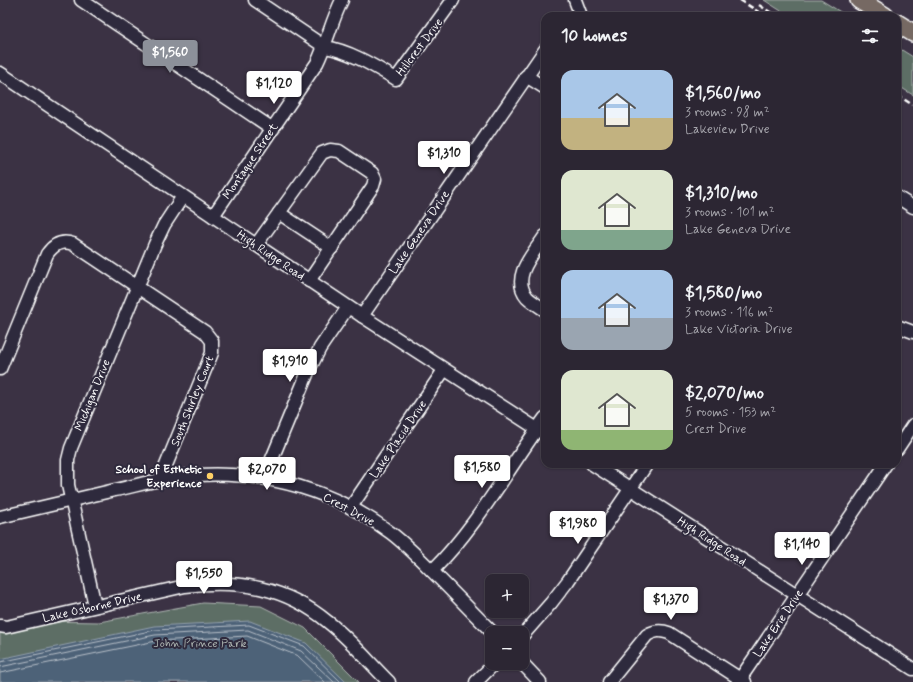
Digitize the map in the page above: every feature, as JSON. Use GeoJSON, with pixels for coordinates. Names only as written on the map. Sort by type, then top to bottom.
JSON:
{"type":"FeatureCollection","features":[{"type":"Feature","properties":{"kind":"highway"},"geometry":{"type":"LineString","coordinates":[[859,0],[878,12]]}},
{"type":"Feature","properties":{"kind":"highway"},"geometry":{"type":"LineString","coordinates":[[901,26],[913,33]]}},
{"type":"Feature","properties":{"kind":"street"},"geometry":{"type":"LineString","coordinates":[[81,0],[273,128]]}},
{"type":"Feature","properties":{"kind":"street","name":"Hillcrest Drive"},"geometry":{"type":"LineString","coordinates":[[255,0],[325,47],[354,56],[396,79],[454,0]]}},
{"type":"Feature","properties":{"kind":"street","name":"Montague Street"},"geometry":{"type":"LineString","coordinates":[[213,216],[311,73],[325,47],[337,10],[342,0]]}},
{"type":"Feature","properties":{"kind":"street"},"geometry":{"type":"LineString","coordinates":[[575,0],[580,12]]}},
{"type":"Feature","properties":{"kind":"street","name":"Lake Geneva Drive"},"geometry":{"type":"LineString","coordinates":[[362,316],[541,55]]}},
{"type":"Feature","properties":{"kind":"street","name":"High Ridge Road"},"geometry":{"type":"LineString","coordinates":[[0,73],[348,307],[541,432]]}},
{"type":"Feature","properties":{"kind":"street"},"geometry":{"type":"LineString","coordinates":[[526,76],[541,85]]}},
{"type":"Feature","properties":{"kind":"street"},"geometry":{"type":"LineString","coordinates":[[256,245],[322,152],[330,150],[339,151],[372,173],[375,178],[373,186],[309,281]]}},
{"type":"Feature","properties":{"kind":"street","name":"Michigan Drive"},"geometry":{"type":"LineString","coordinates":[[95,606],[68,485],[67,472],[71,448],[154,244],[164,225],[183,196]]}},
{"type":"Feature","properties":{"kind":"street"},"geometry":{"type":"LineString","coordinates":[[901,200],[913,207]]}},
{"type":"Feature","properties":{"kind":"street"},"geometry":{"type":"LineString","coordinates":[[279,213],[332,248]]}},
{"type":"Feature","properties":{"kind":"street","name":"South Shirley Court"},"geometry":{"type":"LineString","coordinates":[[0,370],[48,254],[56,244],[61,242],[73,244],[205,332],[212,341],[212,353],[160,480]]}},
{"type":"Feature","properties":{"kind":"street"},"geometry":{"type":"LineString","coordinates":[[541,242],[523,270],[521,282],[527,297],[541,307]]}},
{"type":"Feature","properties":{"kind":"street"},"geometry":{"type":"LineString","coordinates":[[264,478],[308,372],[324,343],[348,307]]}},
{"type":"Feature","properties":{"kind":"street"},"geometry":{"type":"LineString","coordinates":[[901,328],[913,332]]}},
{"type":"Feature","properties":{"kind":"street","name":"Lake Placid Drive"},"geometry":{"type":"LineString","coordinates":[[351,508],[444,370]]}},
{"type":"Feature","properties":{"kind":"street"},"geometry":{"type":"LineString","coordinates":[[901,443],[913,425]]}},
{"type":"Feature","properties":{"kind":"street"},"geometry":{"type":"LineString","coordinates":[[432,571],[466,534],[541,432]]}},
{"type":"Feature","properties":{"kind":"street","name":"High Ridge Road"},"geometry":{"type":"LineString","coordinates":[[598,468],[913,669]]}},
{"type":"Feature","properties":{"kind":"street"},"geometry":{"type":"LineString","coordinates":[[529,630],[556,598],[644,468]]}},
{"type":"Feature","properties":{"kind":"street","name":"Lake Erie Drive"},"geometry":{"type":"LineString","coordinates":[[741,681],[797,595],[883,468]]}},
{"type":"Feature","properties":{"kind":"street","name":"Crest Drive"},"geometry":{"type":"LineString","coordinates":[[0,517],[160,480],[197,475],[221,474],[264,478],[307,488],[373,520],[410,549],[486,626]]}},
{"type":"Feature","properties":{"kind":"street","name":"Lake Osborne Drive"},"geometry":{"type":"LineString","coordinates":[[0,626],[6,626],[185,586],[205,583],[247,585],[267,589],[299,602],[328,621],[389,682]]}},
{"type":"Feature","properties":{"kind":"street"},"geometry":{"type":"LineString","coordinates":[[610,682],[647,635],[658,631],[669,633],[741,681]]}},
{"type":"Feature","properties":{"kind":"street"},"geometry":{"type":"LineString","coordinates":[[476,682],[488,670]]}},
{"type":"Feature","properties":{"kind":"street"},"geometry":{"type":"LineString","coordinates":[[529,670],[540,682]]}},
{"type":"Feature","properties":{"kind":"green space"},"geometry":{"type":"Polygon","coordinates":[[[764,0],[821,0],[840,12],[783,12],[764,0]]]}},
{"type":"Feature","properties":{"kind":"green space"},"geometry":{"type":"Polygon","coordinates":[[[901,50],[913,57],[913,95],[901,88],[901,50]]]}},
{"type":"Feature","properties":{"kind":"green space","name":"John Prince Park"},"geometry":{"type":"Polygon","coordinates":[[[203,603],[261,606],[305,628],[359,682],[0,682],[0,626],[37,621],[99,622],[203,603]]]}},
{"type":"Feature","properties":{"kind":"water","name":"John Prince Park"},"geometry":{"type":"Polygon","coordinates":[[[250,621],[306,643],[346,682],[0,682],[0,659],[154,626],[250,621]]]}},
{"type":"Feature","properties":{"kind":"railway"},"geometry":{"type":"LineString","coordinates":[[740,0],[759,12]]}},
{"type":"Feature","properties":{"kind":"railway"},"geometry":{"type":"LineString","coordinates":[[759,5],[770,12]]}},
{"type":"Feature","properties":{"kind":"railway"},"geometry":{"type":"LineString","coordinates":[[901,98],[913,105]]}},
{"type":"Feature","properties":{"kind":"place","name":"School of Esthetic Experience"},"geometry":{"type":"Point","coordinates":[210,476]}}]}
